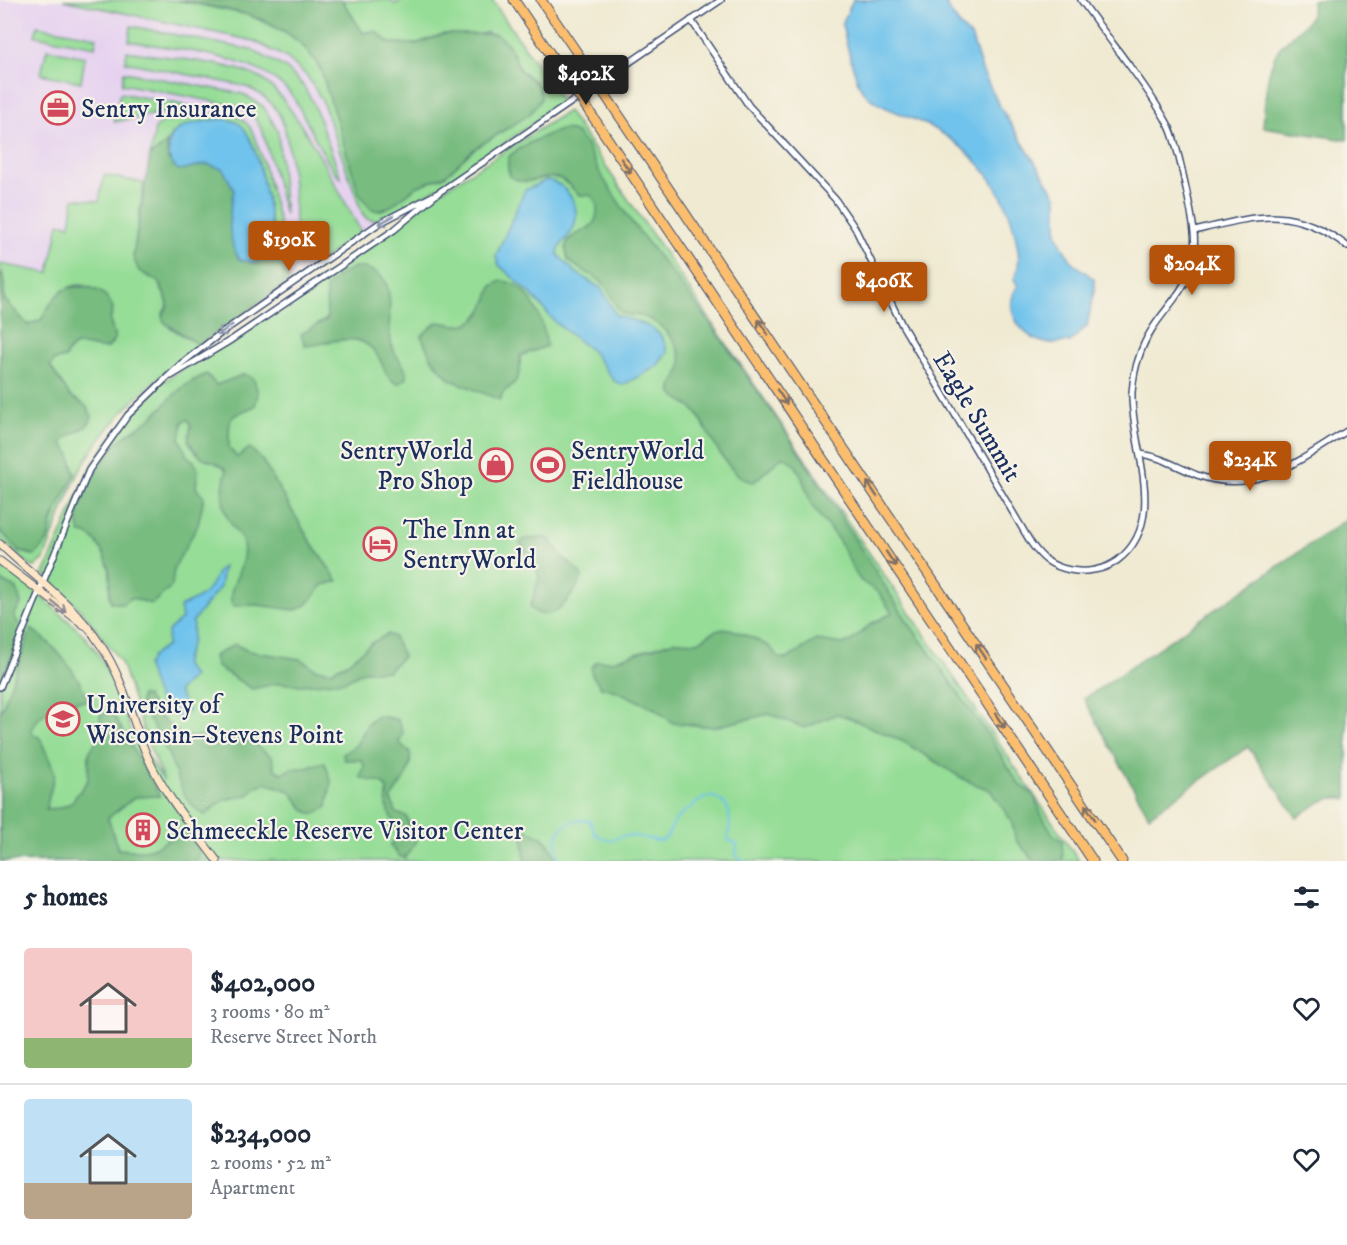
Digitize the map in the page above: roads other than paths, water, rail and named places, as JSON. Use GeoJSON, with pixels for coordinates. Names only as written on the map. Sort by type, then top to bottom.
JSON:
{"type":"FeatureCollection","features":[{"type":"Feature","properties":{"kind":"highway"},"geometry":{"type":"LineString","coordinates":[[514,0],[1093,861]]}},
{"type":"Feature","properties":{"kind":"highway"},"geometry":{"type":"LineString","coordinates":[[542,0],[1122,861]]}},
{"type":"Feature","properties":{"kind":"street"},"geometry":{"type":"LineString","coordinates":[[162,382],[231,340],[394,230],[438,193],[721,0]]}},
{"type":"Feature","properties":{"kind":"street"},"geometry":{"type":"LineString","coordinates":[[1081,0],[1171,128],[1194,231],[1195,258],[1190,275],[1176,299],[1152,328],[1137,365],[1132,393],[1141,454],[1158,456],[1197,475],[1220,481],[1244,482],[1275,474],[1347,431]]}},
{"type":"Feature","properties":{"kind":"street","name":"Eagle Summit"},"geometry":{"type":"LineString","coordinates":[[691,20],[749,106],[835,199],[855,228],[902,326],[1042,558],[1055,566],[1088,571],[1112,564],[1131,547],[1139,535],[1144,509],[1141,454]]}},
{"type":"Feature","properties":{"kind":"street"},"geometry":{"type":"LineString","coordinates":[[0,687],[41,581],[93,463],[124,420],[162,382],[221,333],[364,233],[438,193]]}},
{"type":"Feature","properties":{"kind":"street"},"geometry":{"type":"LineString","coordinates":[[1194,231],[1256,216],[1274,216],[1310,224],[1347,246]]}},
{"type":"Feature","properties":{"kind":"street"},"geometry":{"type":"LineString","coordinates":[[0,544],[68,603],[99,642],[122,682],[139,737],[159,780],[217,861]]}},
{"type":"Feature","properties":{"kind":"street"},"geometry":{"type":"LineString","coordinates":[[0,561],[86,626]]}},
{"type":"Feature","properties":{"kind":"water"},"geometry":{"type":"Polygon","coordinates":[[[853,0],[945,0],[948,9],[961,27],[971,36],[982,70],[1000,107],[1057,197],[1057,233],[1063,248],[1073,263],[1094,279],[1095,286],[1087,326],[1070,342],[1046,343],[1037,340],[1022,329],[1016,321],[1012,303],[1018,286],[1014,279],[1019,261],[1018,249],[1009,212],[991,179],[966,151],[951,139],[935,129],[880,105],[862,90],[853,68],[842,24],[853,0]]]}},
{"type":"Feature","properties":{"kind":"water"},"geometry":{"type":"Polygon","coordinates":[[[219,119],[230,120],[241,125],[259,163],[273,241],[271,252],[256,263],[240,260],[232,243],[230,208],[234,190],[223,169],[207,164],[179,170],[170,159],[170,141],[178,129],[193,123],[219,119]]]}},
{"type":"Feature","properties":{"kind":"water"},"geometry":{"type":"Polygon","coordinates":[[[547,180],[562,187],[575,207],[575,223],[559,249],[558,255],[575,272],[602,289],[616,315],[649,326],[661,336],[665,344],[667,353],[656,367],[623,385],[614,381],[593,352],[556,323],[531,294],[499,265],[496,256],[525,190],[547,180]]]}},
{"type":"Feature","properties":{"kind":"water"},"geometry":{"type":"Polygon","coordinates":[[[223,567],[220,587],[193,621],[192,641],[185,666],[193,676],[178,691],[188,710],[180,718],[166,711],[161,705],[147,666],[153,655],[167,646],[169,630],[182,619],[180,607],[203,594],[223,567]]]}},
{"type":"Feature","properties":{"kind":"waterway"},"geometry":{"type":"LineString","coordinates":[[561,861],[557,852],[557,836],[560,830],[573,821],[590,821],[596,835],[611,841],[623,836],[661,841],[668,835],[681,815],[710,796],[724,803],[727,808],[730,819],[728,840],[737,844],[736,856],[745,861]]}},
{"type":"Feature","properties":{"kind":"place","name":"Sentry Insurance"},"geometry":{"type":"Point","coordinates":[58,108]}},
{"type":"Feature","properties":{"kind":"place","name":"SentryWorld Pro Shop"},"geometry":{"type":"Point","coordinates":[496,465]}},
{"type":"Feature","properties":{"kind":"place","name":"SentryWorld Fieldhouse"},"geometry":{"type":"Point","coordinates":[548,465]}},
{"type":"Feature","properties":{"kind":"place","name":"The Inn at SentryWorld"},"geometry":{"type":"Point","coordinates":[380,544]}},
{"type":"Feature","properties":{"kind":"place","name":"University of Wisconsin–Stevens Point"},"geometry":{"type":"Point","coordinates":[63,719]}},
{"type":"Feature","properties":{"kind":"place","name":"Schmeeckle Reserve Visitor Center"},"geometry":{"type":"Point","coordinates":[143,830]}}]}
